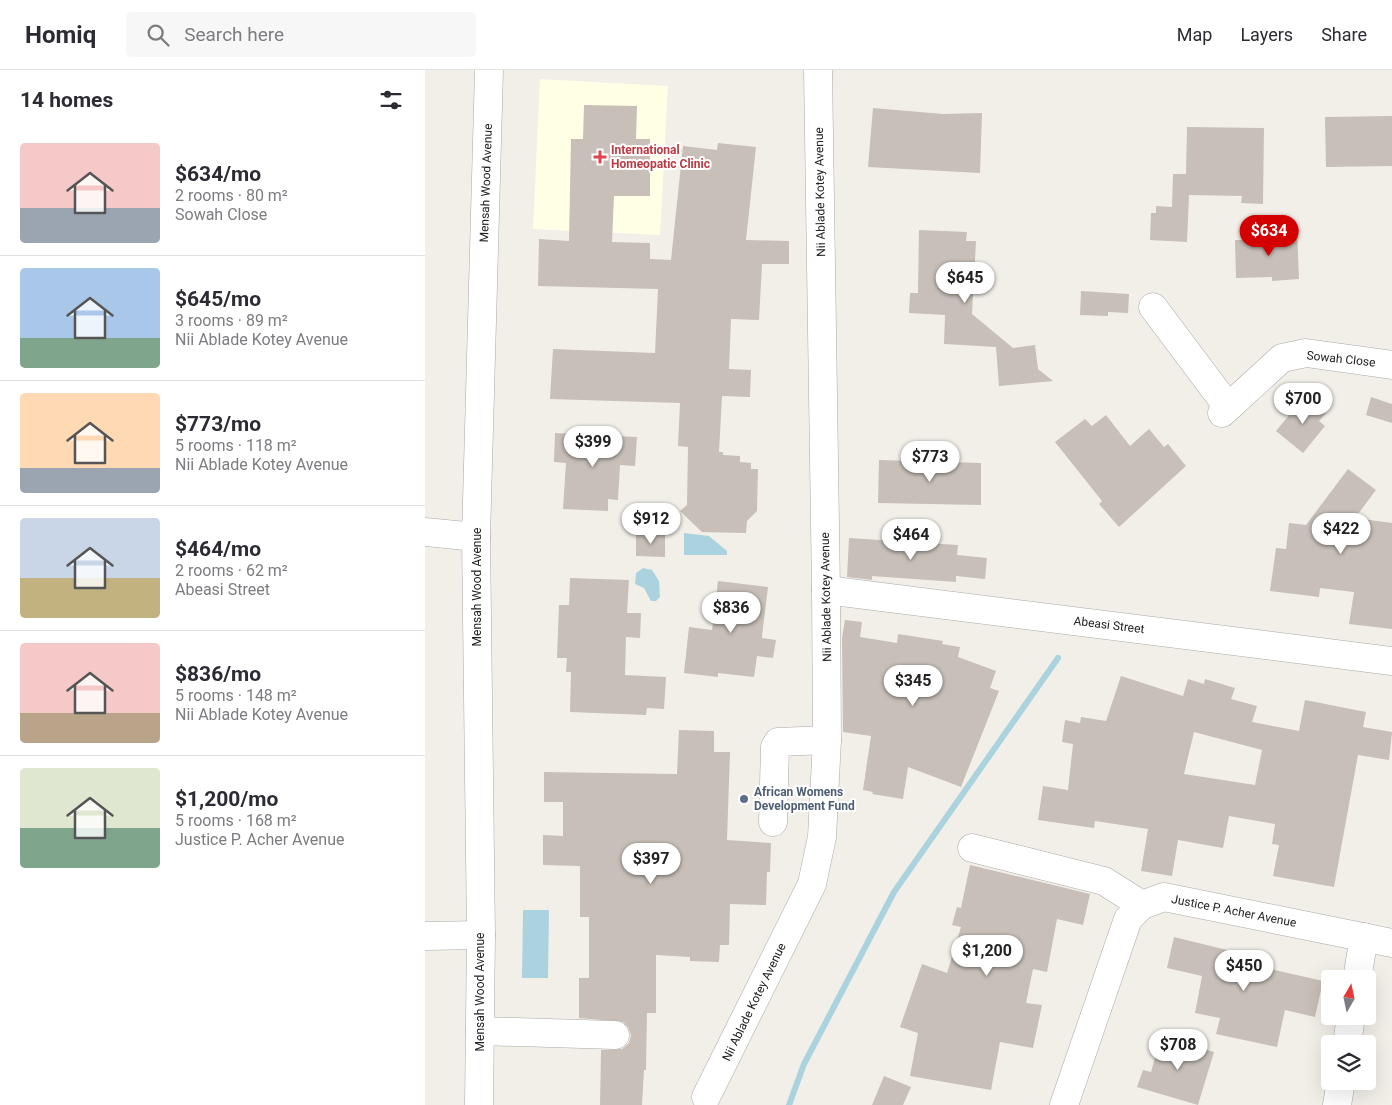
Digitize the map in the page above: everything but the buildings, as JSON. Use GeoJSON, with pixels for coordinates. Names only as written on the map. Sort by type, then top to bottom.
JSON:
{"type":"FeatureCollection","features":[{"type":"Feature","properties":{"kind":"street","name":"Mensah Wood Avenue"},"geometry":{"type":"LineString","coordinates":[[479,1105],[481,935],[476,537],[489,70]]}},
{"type":"Feature","properties":{"kind":"street","name":"Nii Ablade Kotey Avenue"},"geometry":{"type":"LineString","coordinates":[[706,1097],[812,884],[822,837],[827,740],[818,70]]}},
{"type":"Feature","properties":{"kind":"street","name":"Sowah Close"},"geometry":{"type":"LineString","coordinates":[[1153,307],[1225,410],[1282,358],[1305,353],[1392,365]]}},
{"type":"Feature","properties":{"kind":"street"},"geometry":{"type":"LineString","coordinates":[[425,532],[476,537]]}},
{"type":"Feature","properties":{"kind":"street","name":"Abeasi Street"},"geometry":{"type":"LineString","coordinates":[[826,590],[1392,661]]}},
{"type":"Feature","properties":{"kind":"street"},"geometry":{"type":"LineString","coordinates":[[773,822],[775,748],[779,742],[827,740]]}},
{"type":"Feature","properties":{"kind":"street"},"geometry":{"type":"LineString","coordinates":[[972,848],[1104,881],[1142,905],[1129,919],[1064,1105]]}},
{"type":"Feature","properties":{"kind":"street","name":"Justice P. Acher Avenue"},"geometry":{"type":"LineString","coordinates":[[1142,905],[1164,897],[1392,943]]}},
{"type":"Feature","properties":{"kind":"street"},"geometry":{"type":"LineString","coordinates":[[425,936],[481,935]]}},
{"type":"Feature","properties":{"kind":"street"},"geometry":{"type":"LineString","coordinates":[[1358,970],[1364,937]]}},
{"type":"Feature","properties":{"kind":"street"},"geometry":{"type":"LineString","coordinates":[[480,1031],[615,1035]]}},
{"type":"Feature","properties":{"kind":"street"},"geometry":{"type":"LineString","coordinates":[[1337,1105],[1340,1090]]}},
{"type":"Feature","properties":{"kind":"shaded area","name":"International Homeopatic Clinic"},"geometry":{"type":"Polygon","coordinates":[[[540,79],[668,86],[660,235],[533,229],[540,79]]]}},
{"type":"Feature","properties":{"kind":"water"},"geometry":{"type":"Polygon","coordinates":[[[684,533],[709,536],[727,551],[727,555],[684,555],[684,533]]]}},
{"type":"Feature","properties":{"kind":"water"},"geometry":{"type":"Polygon","coordinates":[[[643,568],[652,570],[659,581],[660,597],[656,601],[651,601],[644,588],[635,584],[636,573],[643,568]]]}},
{"type":"Feature","properties":{"kind":"water"},"geometry":{"type":"Polygon","coordinates":[[[523,910],[549,910],[548,978],[522,978],[523,910]]]}},
{"type":"Feature","properties":{"kind":"waterway"},"geometry":{"type":"LineString","coordinates":[[789,1105],[804,1064],[894,892],[1058,658]]}},
{"type":"Feature","properties":{"kind":"place","name":"International Homeopatic Clinic"},"geometry":{"type":"Point","coordinates":[600,157]}},
{"type":"Feature","properties":{"kind":"place","name":"African Womens Development Fund"},"geometry":{"type":"Point","coordinates":[744,799]}}]}
